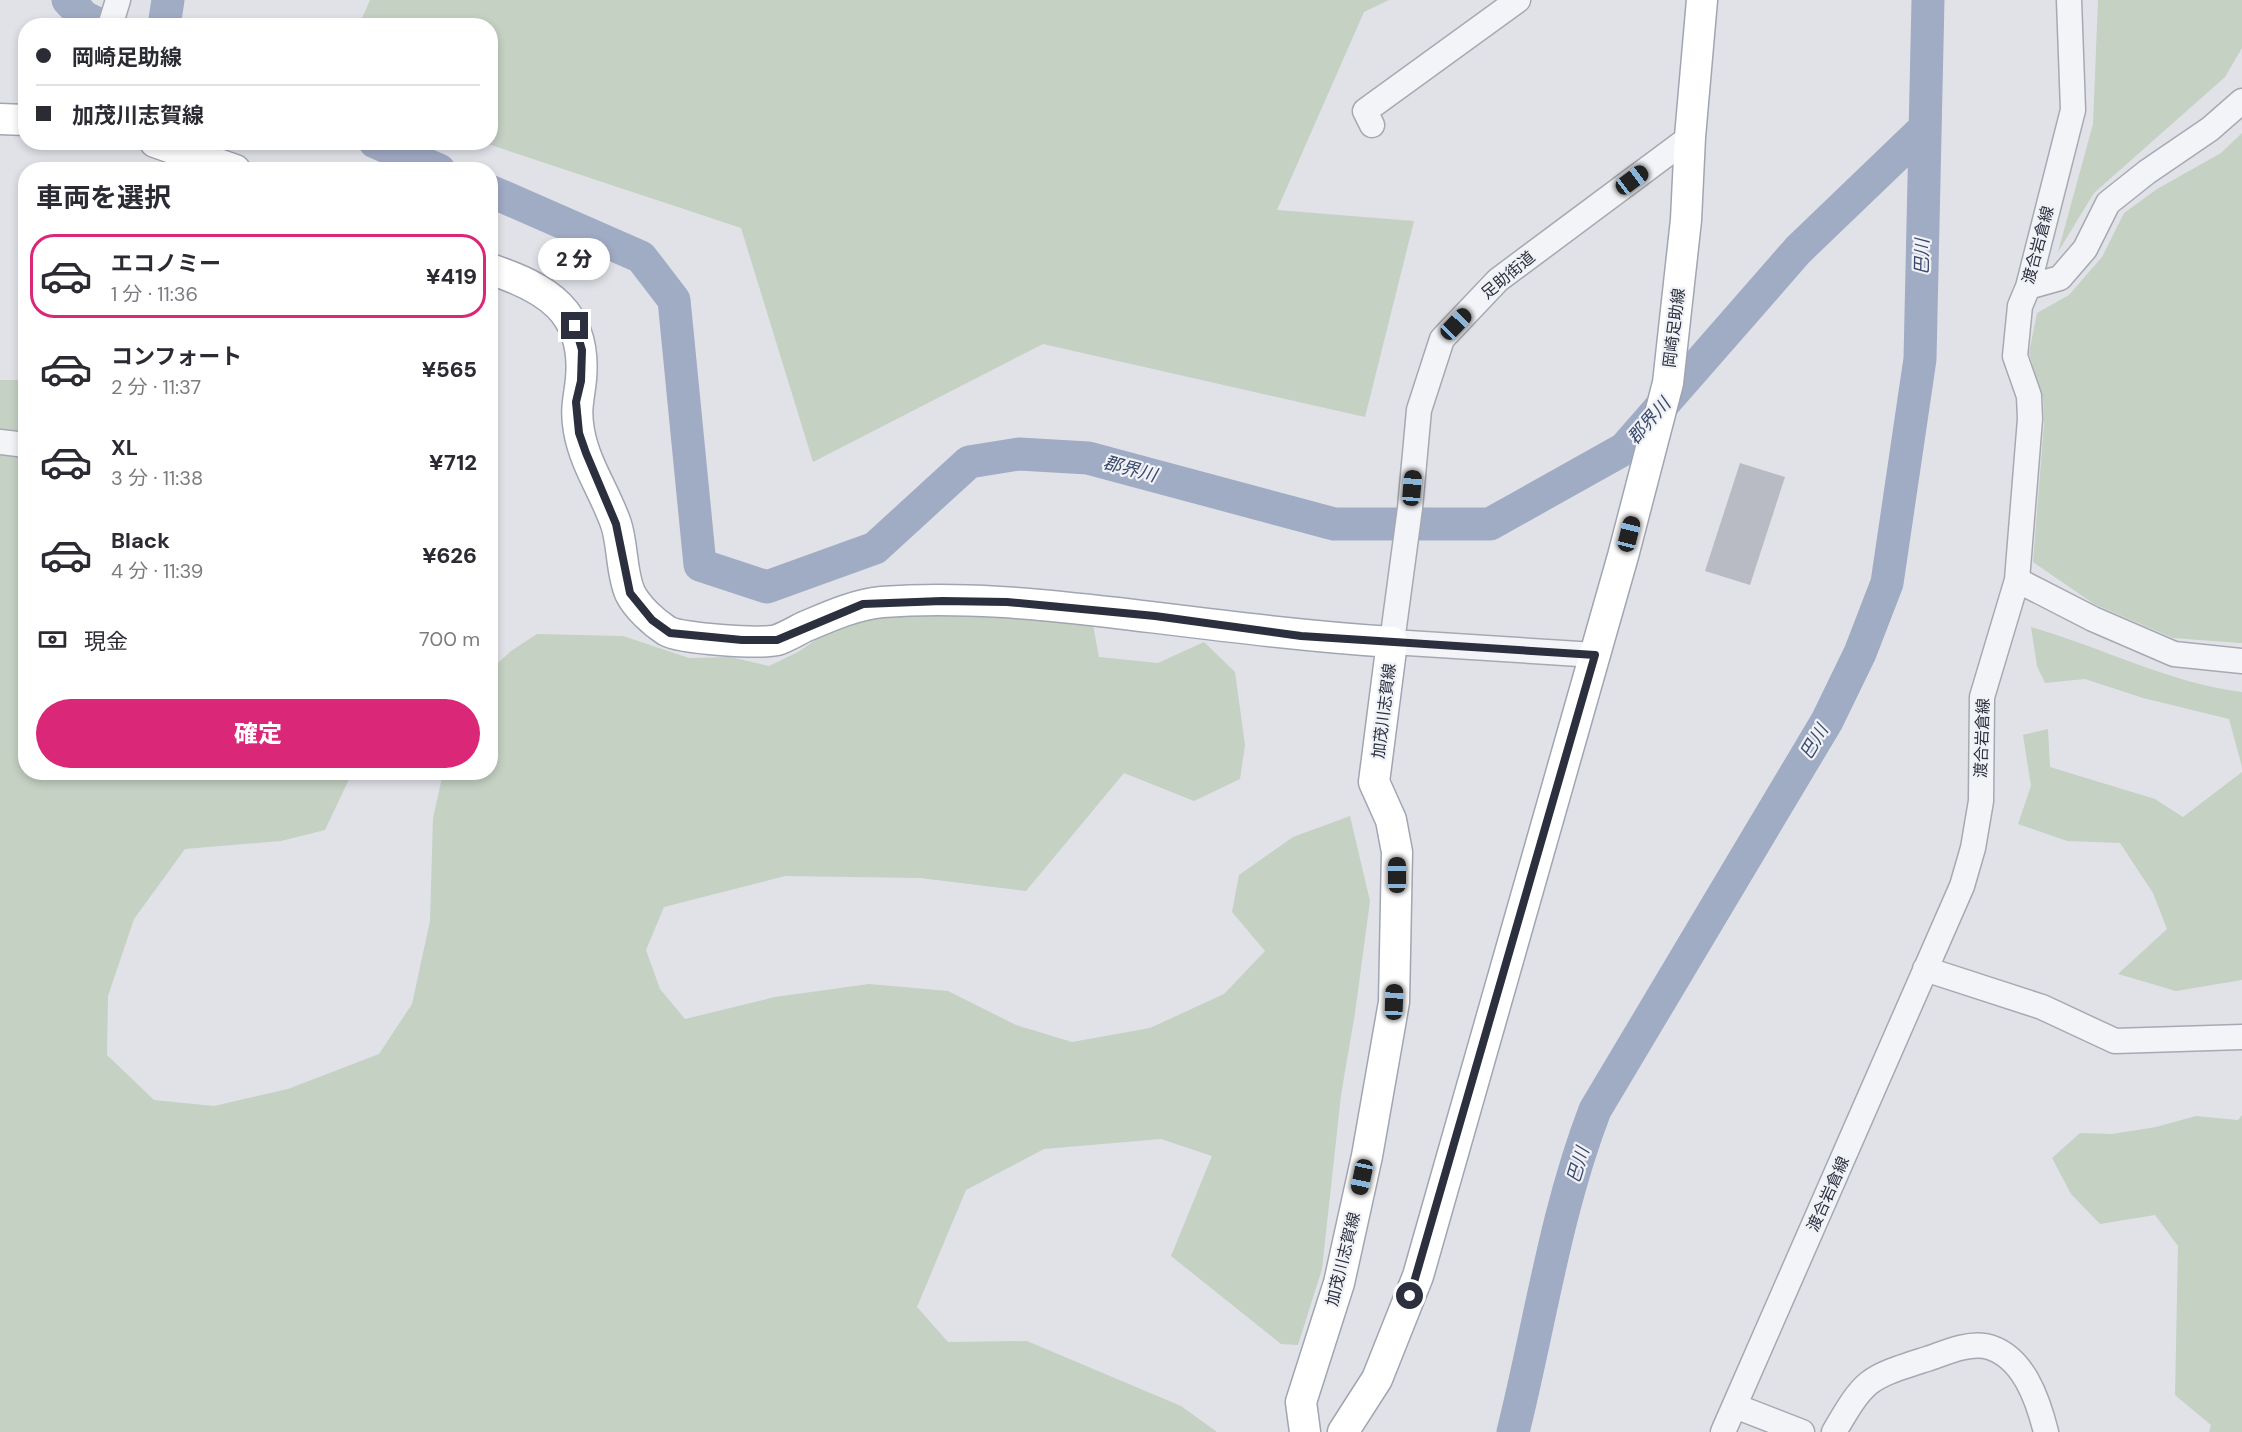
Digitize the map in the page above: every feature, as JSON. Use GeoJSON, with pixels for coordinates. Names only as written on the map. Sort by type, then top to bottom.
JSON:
{"type":"FeatureCollection","features":[{"type":"Feature","properties":{"kind":"main road","name":"岡崎足助線"},"geometry":{"type":"LineString","coordinates":[[1343,1432],[1377,1379],[1418,1276],[1623,556],[1668,383],[1686,220],[1690,137],[1702,0]]}},
{"type":"Feature","properties":{"kind":"main road"},"geometry":{"type":"LineString","coordinates":[[0,119],[18,120]]}},
{"type":"Feature","properties":{"kind":"main road"},"geometry":{"type":"LineString","coordinates":[[178,150],[212,162]]}},
{"type":"Feature","properties":{"kind":"main road","name":"加茂川志賀線"},"geometry":{"type":"LineString","coordinates":[[498,271],[528,281],[552,297],[575,326],[582,350],[581,381],[576,402],[579,433],[616,524],[630,593],[652,620],[670,633],[711,638],[777,640],[863,604],[942,601],[1007,602],[1155,616],[1301,636],[1392,642],[1374,782],[1391,820],[1397,852],[1394,1002],[1367,1155],[1339,1283],[1301,1402],[1305,1432]]}},
{"type":"Feature","properties":{"kind":"street"},"geometry":{"type":"LineString","coordinates":[[112,18],[118,0]]}},
{"type":"Feature","properties":{"kind":"street"},"geometry":{"type":"LineString","coordinates":[[1372,125],[1365,111],[1518,0]]}},
{"type":"Feature","properties":{"kind":"street","name":"渡合岩倉線"},"geometry":{"type":"LineString","coordinates":[[1723,1432],[1962,886],[1973,848],[1981,801],[1982,697],[2017,580],[2030,419],[2029,396],[2015,356],[2020,306],[2028,287],[2073,110],[2069,0]]}},
{"type":"Feature","properties":{"kind":"street"},"geometry":{"type":"LineString","coordinates":[[2028,287],[2060,278],[2085,249],[2108,203],[2147,172],[2210,129],[2242,101]]}},
{"type":"Feature","properties":{"kind":"street","name":"足助街道"},"geometry":{"type":"LineString","coordinates":[[1392,642],[1410,508],[1419,410],[1442,339],[1498,280],[1690,137]]}},
{"type":"Feature","properties":{"kind":"street"},"geometry":{"type":"LineString","coordinates":[[0,442],[18,444]]}},
{"type":"Feature","properties":{"kind":"street"},"geometry":{"type":"LineString","coordinates":[[2017,580],[2093,619],[2174,654],[2242,661]]}},
{"type":"Feature","properties":{"kind":"street"},"geometry":{"type":"LineString","coordinates":[[1392,642],[1595,655]]}},
{"type":"Feature","properties":{"kind":"street"},"geometry":{"type":"LineString","coordinates":[[1925,969],[2042,1006],[2115,1041],[2242,1037]]}},
{"type":"Feature","properties":{"kind":"street"},"geometry":{"type":"LineString","coordinates":[[1834,1432],[1857,1393],[1879,1375],[1965,1347],[1986,1347],[2022,1371],[2039,1401],[2046,1432]]}},
{"type":"Feature","properties":{"kind":"street"},"geometry":{"type":"LineString","coordinates":[[1735,1406],[1802,1432]]}},
{"type":"Feature","properties":{"kind":"green space"},"geometry":{"type":"Polygon","coordinates":[[[370,0],[1389,0],[1364,12],[1277,210],[1414,221],[1365,417],[1043,344],[813,462],[741,228],[498,147],[498,18],[362,18],[370,0]]]}},
{"type":"Feature","properties":{"kind":"green space"},"geometry":{"type":"Polygon","coordinates":[[[2098,0],[2242,0],[2242,48],[2225,77],[2094,193],[2058,252],[2093,124],[2098,0]]]}},
{"type":"Feature","properties":{"kind":"green space"},"geometry":{"type":"Polygon","coordinates":[[[2242,133],[2242,643],[2239,643],[2173,638],[2094,604],[2033,562],[2044,424],[2043,399],[2029,353],[2037,313],[2069,295],[2102,257],[2124,213],[2157,189],[2221,153],[2242,133]]]}},
{"type":"Feature","properties":{"kind":"green space"},"geometry":{"type":"Polygon","coordinates":[[[0,380],[18,380],[18,780],[349,780],[325,830],[281,841],[185,849],[134,919],[108,996],[107,1055],[154,1100],[214,1106],[288,1089],[379,1054],[412,1004],[430,921],[433,818],[441,780],[498,780],[498,663],[537,634],[623,636],[689,658],[730,657],[769,666],[798,652],[846,619],[919,607],[1093,625],[1099,657],[1158,663],[1204,642],[1235,672],[1245,745],[1240,779],[1194,801],[1124,773],[1026,891],[920,878],[785,876],[664,907],[646,950],[660,989],[685,1019],[775,997],[869,984],[948,991],[1016,1025],[1072,1042],[1150,1028],[1224,994],[1265,951],[1232,912],[1239,875],[1293,837],[1350,816],[1370,901],[1341,1095],[1322,1269],[1298,1345],[1281,1344],[1171,1256],[1212,1156],[1161,1139],[1044,1149],[966,1190],[917,1307],[948,1342],[1027,1341],[1181,1406],[1217,1432],[0,1432],[0,380]]]}},
{"type":"Feature","properties":{"kind":"green space"},"geometry":{"type":"Polygon","coordinates":[[[2031,627],[2162,673],[2242,692],[2242,767],[2229,719],[2143,698],[2085,679],[2045,683],[2037,666],[2031,627]]]}},
{"type":"Feature","properties":{"kind":"green space"},"geometry":{"type":"Polygon","coordinates":[[[2048,729],[2050,767],[2155,799],[2183,817],[2242,772],[2242,980],[2176,991],[2118,974],[2167,929],[2153,893],[2120,843],[2067,841],[2018,824],[2031,786],[2023,735],[2048,729]]]}},
{"type":"Feature","properties":{"kind":"green space"},"geometry":{"type":"Polygon","coordinates":[[[2242,1115],[2242,1432],[2209,1432],[2211,1425],[2175,1395],[2178,1246],[2155,1215],[2100,1224],[2071,1194],[2052,1158],[2080,1133],[2112,1134],[2156,1127],[2196,1116],[2238,1120],[2242,1115]]]}},
{"type":"Feature","properties":{"kind":"building"},"geometry":{"type":"Polygon","coordinates":[[[1740,463],[1785,477],[1750,585],[1705,571],[1740,463]]]}},
{"type":"Feature","properties":{"kind":"waterway","name":"郡界川"},"geometry":{"type":"LineString","coordinates":[[68,0],[86,18]]}},
{"type":"Feature","properties":{"kind":"waterway"},"geometry":{"type":"LineString","coordinates":[[165,18],[168,0]]}},
{"type":"Feature","properties":{"kind":"waterway","name":"巴川"},"geometry":{"type":"LineString","coordinates":[[1513,1432],[1569,1189],[1595,1110],[1827,721],[1860,653],[1887,583],[1920,359],[1928,0]]}},
{"type":"Feature","properties":{"kind":"waterway","name":"郡界川"},"geometry":{"type":"LineString","coordinates":[[498,194],[641,257],[674,300],[700,565],[767,587],[875,548],[969,462],[1019,454],[1088,458],[1334,524],[1490,524],[1624,449],[1798,250],[1925,128]]}},
{"type":"Feature","properties":{"kind":"waterway","name":"郡界川"},"geometry":{"type":"LineString","coordinates":[[393,150],[421,162]]}},
{"type":"Feature","properties":{"kind":"route"},"geometry":{"type":"LineString","coordinates":[[575,326],[582,350],[581,381],[576,402],[579,433],[592,474],[616,524],[630,593],[652,620],[670,633],[701,638],[777,640],[833,614],[863,604],[893,601],[1007,602],[1155,616],[1301,636],[1595,655],[1418,1276],[1410,1296]]}}]}
